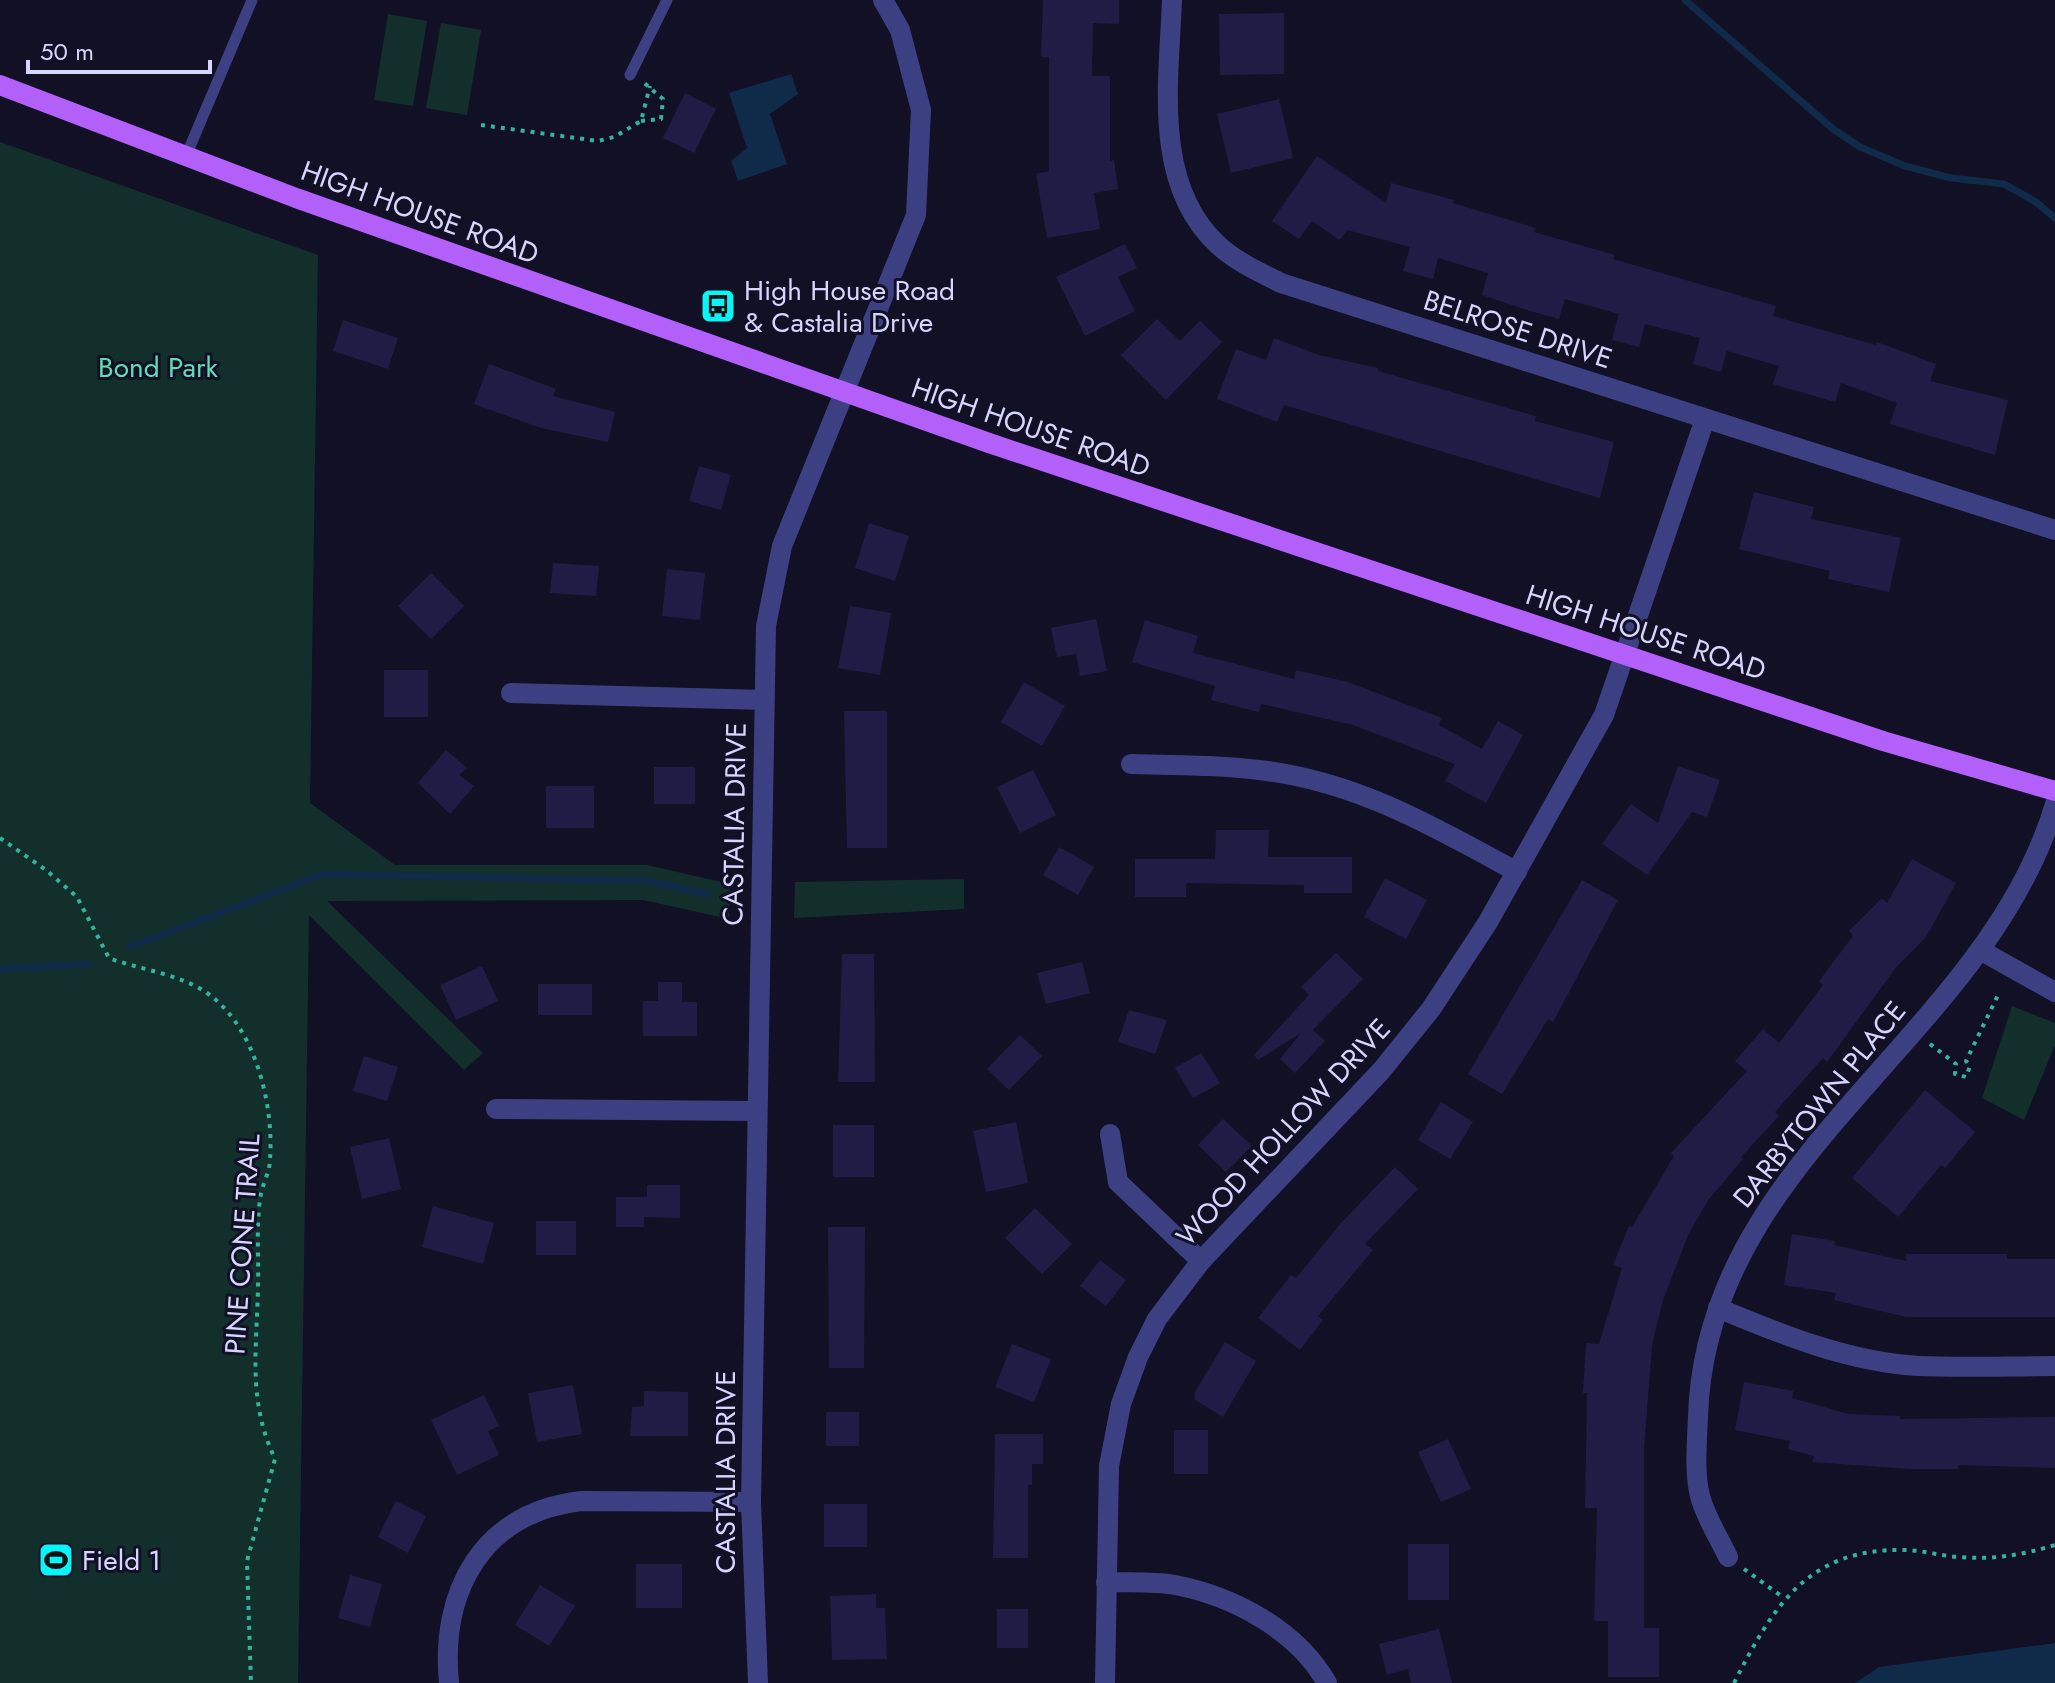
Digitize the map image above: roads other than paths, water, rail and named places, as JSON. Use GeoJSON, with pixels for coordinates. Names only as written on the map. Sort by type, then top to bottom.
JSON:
{"type":"FeatureCollection","features":[{"type":"Feature","properties":{"kind":"main road","name":"HIGH HOUSE ROAD"},"geometry":{"type":"LineString","coordinates":[[0,85],[186,156],[845,392],[1883,741],[2055,791]]}},
{"type":"Feature","properties":{"kind":"street","name":"CASTALIA DRIVE"},"geometry":{"type":"LineString","coordinates":[[758,1683],[751,1502],[764,700],[772,586],[782,546],[916,215],[921,110],[900,30],[883,0]]}},
{"type":"Feature","properties":{"kind":"street","name":"BELROSE DRIVE"},"geometry":{"type":"LineString","coordinates":[[1172,0],[1169,125],[1173,162],[1193,213],[1226,252],[1281,283],[2055,530]]}},
{"type":"Feature","properties":{"kind":"street","name":"WOOD HOLLOW DRIVE"},"geometry":{"type":"LineString","coordinates":[[1105,1683],[1109,1466],[1121,1404],[1157,1319],[1201,1261],[1381,1071],[1459,969],[1604,715],[1627,656],[1705,419]]}},
{"type":"Feature","properties":{"kind":"street"},"geometry":{"type":"LineString","coordinates":[[511,693],[764,700]]}},
{"type":"Feature","properties":{"kind":"street"},"geometry":{"type":"LineString","coordinates":[[1131,764],[1268,771],[1341,788],[1427,822],[1517,872]]}},
{"type":"Feature","properties":{"kind":"street","name":"DARBYTOWN PLACE"},"geometry":{"type":"LineString","coordinates":[[1728,1557],[1700,1496],[1697,1444],[1700,1370],[1736,1260],[1782,1188],[1980,950],[2016,898],[2047,833],[2055,804]]}},
{"type":"Feature","properties":{"kind":"street"},"geometry":{"type":"LineString","coordinates":[[1980,950],[2055,992]]}},
{"type":"Feature","properties":{"kind":"street"},"geometry":{"type":"LineString","coordinates":[[496,1109],[757,1111]]}},
{"type":"Feature","properties":{"kind":"street"},"geometry":{"type":"LineString","coordinates":[[1110,1134],[1118,1182],[1201,1261]]}},
{"type":"Feature","properties":{"kind":"street"},"geometry":{"type":"LineString","coordinates":[[1718,1308],[1791,1338],[1884,1362],[1918,1366],[2055,1366]]}},
{"type":"Feature","properties":{"kind":"street"},"geometry":{"type":"LineString","coordinates":[[449,1683],[446,1647],[458,1590],[470,1567],[512,1524],[561,1503],[581,1501],[751,1502]]}},
{"type":"Feature","properties":{"kind":"street"},"geometry":{"type":"LineString","coordinates":[[1106,1582],[1173,1584],[1240,1606],[1285,1636],[1327,1683]]}},
{"type":"Feature","properties":{"kind":"lane"},"geometry":{"type":"LineString","coordinates":[[186,156],[252,0]]}},
{"type":"Feature","properties":{"kind":"lane"},"geometry":{"type":"LineString","coordinates":[[630,75],[667,0]]}},
{"type":"Feature","properties":{"kind":"water"},"geometry":{"type":"Polygon","coordinates":[[[791,74],[798,94],[770,114],[787,164],[738,181],[731,161],[747,148],[729,93],[791,74]]]}},
{"type":"Feature","properties":{"kind":"water"},"geometry":{"type":"Polygon","coordinates":[[[2055,1643],[2055,1683],[1855,1683],[1879,1667],[2055,1643]]]}},
{"type":"Feature","properties":{"kind":"waterway"},"geometry":{"type":"LineString","coordinates":[[1685,0],[1833,129],[1860,147],[1905,166],[1951,178],[2004,184],[2036,202],[2055,218]]}},
{"type":"Feature","properties":{"kind":"waterway"},"geometry":{"type":"LineString","coordinates":[[130,947],[323,874],[647,881],[708,894]]}},
{"type":"Feature","properties":{"kind":"waterway"},"geometry":{"type":"LineString","coordinates":[[0,969],[88,964]]}},
{"type":"Feature","properties":{"kind":"place","name":"High House Road & Castalia Drive"},"geometry":{"type":"Point","coordinates":[718,306]}},
{"type":"Feature","properties":{"kind":"place","name":"Field 1"},"geometry":{"type":"Point","coordinates":[56,1560]}},
{"type":"Feature","properties":{"kind":"park label","name":"Bond Park"},"geometry":{"type":"Point","coordinates":[158,367]}}]}
